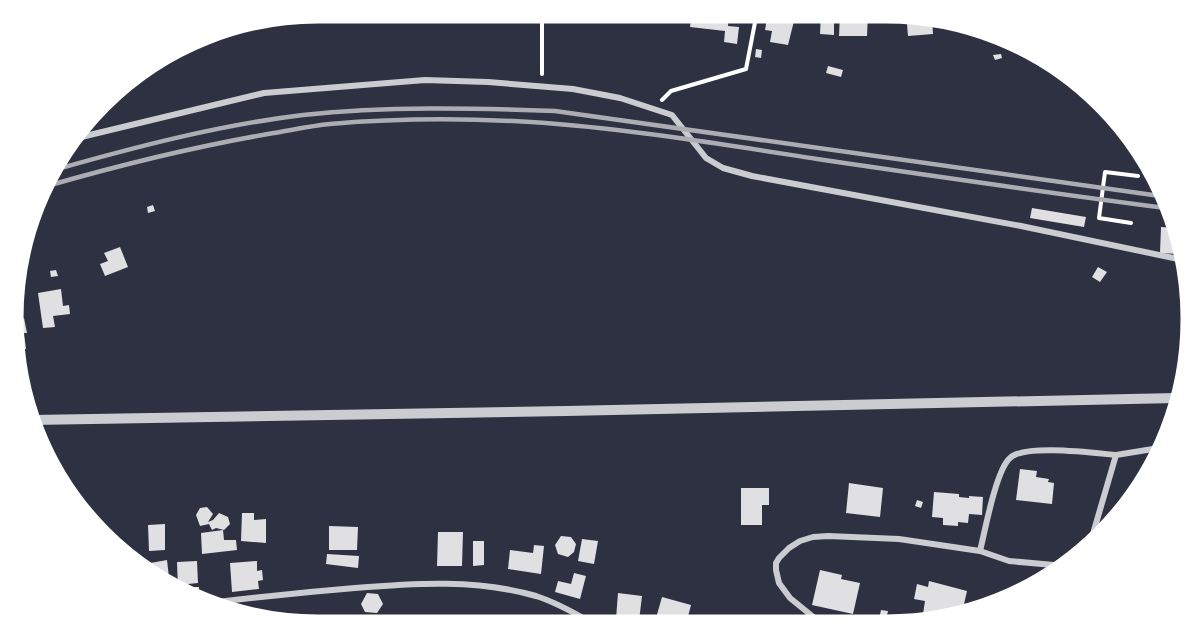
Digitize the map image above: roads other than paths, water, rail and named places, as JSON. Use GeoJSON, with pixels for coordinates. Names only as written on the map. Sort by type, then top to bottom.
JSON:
{"type":"FeatureCollection","features":[{"type":"Feature","properties":{"kind":"street"},"geometry":{"type":"LineString","coordinates":[[87,135],[264,93],[425,80],[573,89],[620,98],[672,115],[706,158],[723,168],[1175,258]]}},
{"type":"Feature","properties":{"kind":"street"},"geometry":{"type":"LineString","coordinates":[[40,420],[1170,398]]}},
{"type":"Feature","properties":{"kind":"street"},"geometry":{"type":"LineString","coordinates":[[980,551],[999,479],[1011,456],[1023,452],[1054,450],[1116,455],[1151,449]]}},
{"type":"Feature","properties":{"kind":"street"},"geometry":{"type":"LineString","coordinates":[[1094,530],[1116,455]]}},
{"type":"Feature","properties":{"kind":"street"},"geometry":{"type":"LineString","coordinates":[[811,615],[790,598],[779,583],[776,570],[779,558],[800,541],[828,536],[888,539],[980,551],[1009,561],[1052,565]]}},
{"type":"Feature","properties":{"kind":"street"},"geometry":{"type":"LineString","coordinates":[[227,601],[421,582],[489,586],[537,597],[577,615]]}},
{"type":"Feature","properties":{"kind":"railway"},"geometry":{"type":"LineString","coordinates":[[64,167],[177,138],[272,119],[366,110],[492,109],[555,111],[1154,195]]}},
{"type":"Feature","properties":{"kind":"railway"},"geometry":{"type":"LineString","coordinates":[[55,184],[184,151],[314,126],[411,120],[492,120],[580,126],[648,134],[1159,207]]}}]}
